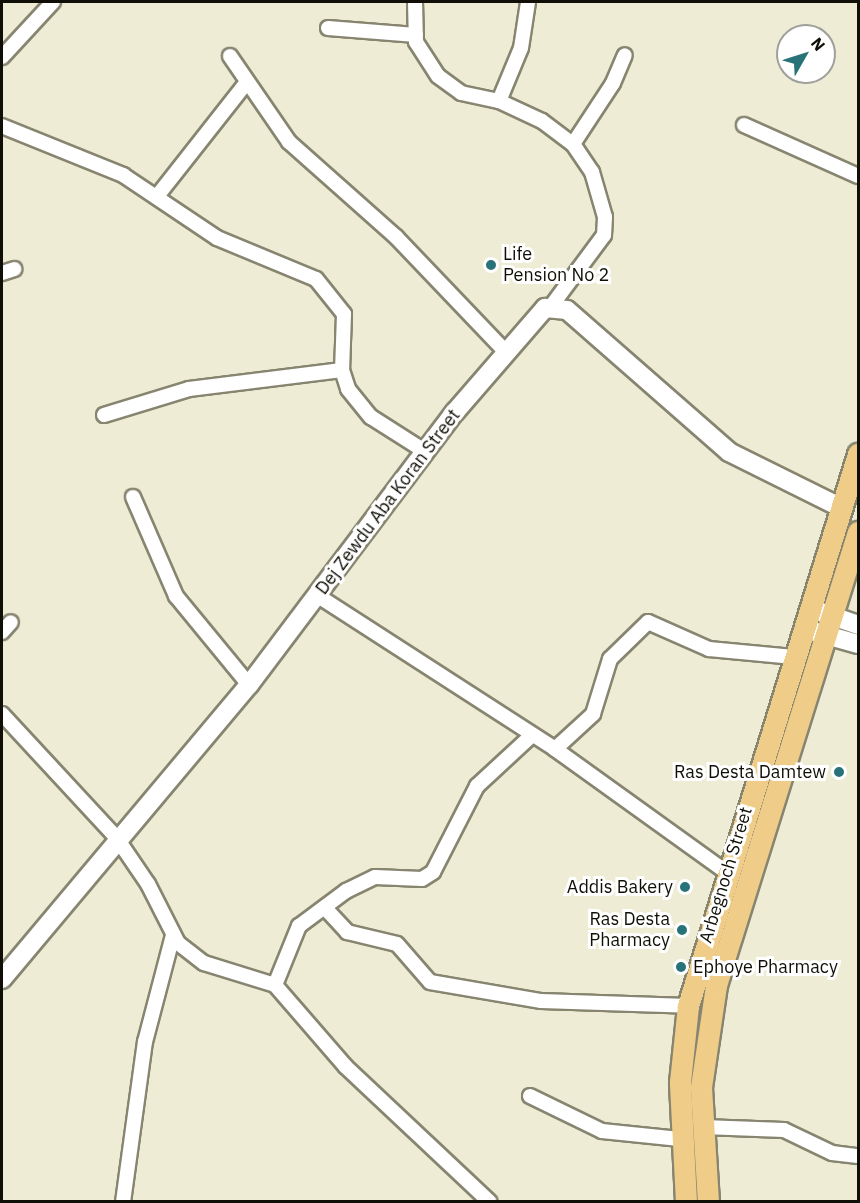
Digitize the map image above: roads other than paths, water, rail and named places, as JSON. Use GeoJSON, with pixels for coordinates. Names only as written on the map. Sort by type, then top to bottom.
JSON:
{"type":"FeatureCollection","features":[{"type":"Feature","properties":{"kind":"main road","name":"Dej Zewdu Aba Koran Street"},"geometry":{"type":"LineString","coordinates":[[2,979],[116,837],[249,685],[505,351],[539,312],[552,305]]}},
{"type":"Feature","properties":{"kind":"main road"},"geometry":{"type":"LineString","coordinates":[[552,305],[597,334],[729,452],[840,507]]}},
{"type":"Feature","properties":{"kind":"main road","name":"Arbegnoch Street"},"geometry":{"type":"LineString","coordinates":[[686,1202],[680,1139],[687,1006],[726,872],[808,619],[840,507],[858,454]]}},
{"type":"Feature","properties":{"kind":"main road","name":"Arbegnoch Street"},"geometry":{"type":"LineString","coordinates":[[708,1202],[703,1127],[705,1044],[724,950],[858,532]]}},
{"type":"Feature","properties":{"kind":"main road"},"geometry":{"type":"LineString","coordinates":[[808,619],[829,626],[858,644]]}},
{"type":"Feature","properties":{"kind":"main road"},"geometry":{"type":"LineString","coordinates":[[829,626],[858,625]]}},
{"type":"Feature","properties":{"kind":"street"},"geometry":{"type":"LineString","coordinates":[[2,57],[53,2]]}},
{"type":"Feature","properties":{"kind":"street"},"geometry":{"type":"LineString","coordinates":[[415,2],[416,35],[426,59],[450,86],[499,100],[542,121],[573,144],[592,172],[604,231],[552,305]]}},
{"type":"Feature","properties":{"kind":"street"},"geometry":{"type":"LineString","coordinates":[[499,100],[521,48],[528,2]]}},
{"type":"Feature","properties":{"kind":"street"},"geometry":{"type":"LineString","coordinates":[[327,28],[416,35]]}},
{"type":"Feature","properties":{"kind":"street"},"geometry":{"type":"LineString","coordinates":[[230,56],[289,142],[396,237],[505,351]]}},
{"type":"Feature","properties":{"kind":"street"},"geometry":{"type":"LineString","coordinates":[[573,144],[625,56]]}},
{"type":"Feature","properties":{"kind":"street"},"geometry":{"type":"LineString","coordinates":[[158,195],[247,82]]}},
{"type":"Feature","properties":{"kind":"street"},"geometry":{"type":"LineString","coordinates":[[744,125],[858,176]]}},
{"type":"Feature","properties":{"kind":"street"},"geometry":{"type":"LineString","coordinates":[[2,126],[123,175],[158,195],[240,250],[316,279],[344,314],[342,370],[344,381],[364,411],[426,452]]}},
{"type":"Feature","properties":{"kind":"street"},"geometry":{"type":"LineString","coordinates":[[104,415],[189,388],[342,370]]}},
{"type":"Feature","properties":{"kind":"street"},"geometry":{"type":"LineString","coordinates":[[133,497],[176,596],[249,685]]}},
{"type":"Feature","properties":{"kind":"street"},"geometry":{"type":"LineString","coordinates":[[318,596],[555,749],[726,872]]}},
{"type":"Feature","properties":{"kind":"street"},"geometry":{"type":"LineString","coordinates":[[555,749],[593,714],[610,659],[648,622],[709,649],[794,657]]}},
{"type":"Feature","properties":{"kind":"street"},"geometry":{"type":"LineString","coordinates":[[2,714],[116,837],[148,884],[176,939],[194,956],[274,985],[346,1067],[490,1202]]}},
{"type":"Feature","properties":{"kind":"street"},"geometry":{"type":"LineString","coordinates":[[2,733],[18,733]]}},
{"type":"Feature","properties":{"kind":"street"},"geometry":{"type":"LineString","coordinates":[[274,985],[291,938],[325,908],[375,877],[423,879],[434,872],[477,786],[532,735]]}},
{"type":"Feature","properties":{"kind":"street"},"geometry":{"type":"LineString","coordinates":[[325,908],[347,932],[397,944],[430,982],[560,1003],[687,1006]]}},
{"type":"Feature","properties":{"kind":"street"},"geometry":{"type":"LineString","coordinates":[[123,1202],[145,1042],[176,939]]}},
{"type":"Feature","properties":{"kind":"street"},"geometry":{"type":"LineString","coordinates":[[530,1096],[602,1131],[680,1139]]}},
{"type":"Feature","properties":{"kind":"street"},"geometry":{"type":"LineString","coordinates":[[703,1127],[792,1131],[832,1153],[858,1156]]}},
{"type":"Feature","properties":{"kind":"place","name":"Life Pension No 2"},"geometry":{"type":"Point","coordinates":[491,265]}},
{"type":"Feature","properties":{"kind":"place","name":"Ras Desta Damtew"},"geometry":{"type":"Point","coordinates":[839,772]}},
{"type":"Feature","properties":{"kind":"place","name":"Addis Bakery"},"geometry":{"type":"Point","coordinates":[685,887]}},
{"type":"Feature","properties":{"kind":"place","name":"Ras Desta Pharmacy"},"geometry":{"type":"Point","coordinates":[682,930]}},
{"type":"Feature","properties":{"kind":"place","name":"Ephoye Pharmacy"},"geometry":{"type":"Point","coordinates":[681,967]}}]}
